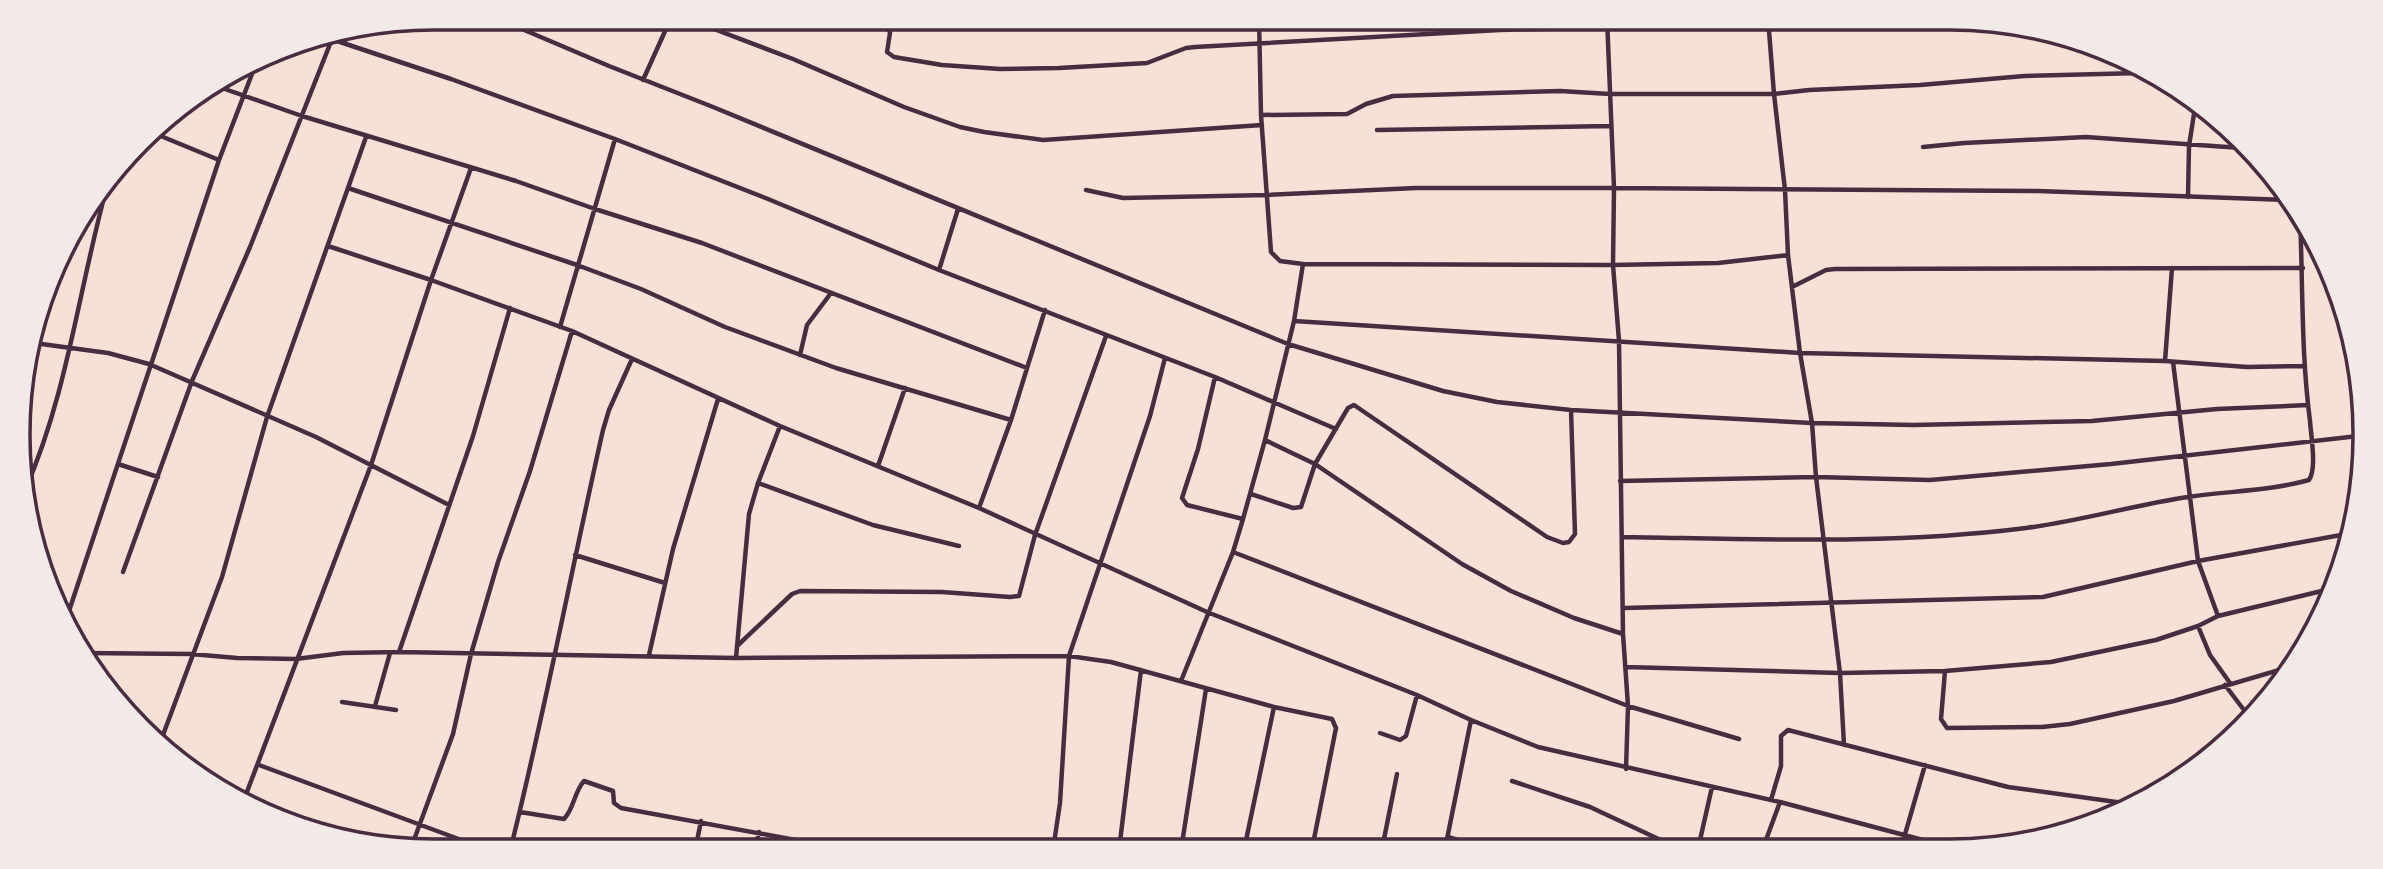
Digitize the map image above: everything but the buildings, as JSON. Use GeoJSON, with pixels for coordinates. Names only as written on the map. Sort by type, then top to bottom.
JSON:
{"type":"FeatureCollection","features":[{"type":"Feature","properties":{"kind":"street"},"geometry":{"type":"LineString","coordinates":[[524,30],[1287,344],[1443,391],[1497,402],[1571,410],[1812,423],[1914,425],[2052,422],[2308,405]]}},
{"type":"Feature","properties":{"kind":"street"},"geometry":{"type":"LineString","coordinates":[[643,80],[665,30]]}},
{"type":"Feature","properties":{"kind":"street"},"geometry":{"type":"LineString","coordinates":[[716,30],[793,59],[904,107],[960,127],[984,132],[1043,140],[1262,125]]}},
{"type":"Feature","properties":{"kind":"street"},"geometry":{"type":"LineString","coordinates":[[889,30],[886,48],[890,55],[972,68],[1059,68],[1147,63],[1186,48],[1500,30]]}},
{"type":"Feature","properties":{"kind":"street"},"geometry":{"type":"LineString","coordinates":[[1260,30],[1261,115],[1273,255],[1280,261],[1303,264],[1613,265],[1718,263],[1788,254]]}},
{"type":"Feature","properties":{"kind":"street"},"geometry":{"type":"LineString","coordinates":[[1607,30],[1614,188],[1613,265],[1619,341],[1623,634],[1628,706],[1626,769]]}},
{"type":"Feature","properties":{"kind":"street"},"geometry":{"type":"LineString","coordinates":[[1770,30],[1785,190],[1788,254],[1812,423],[1840,673],[1844,745]]}},
{"type":"Feature","properties":{"kind":"street"},"geometry":{"type":"LineString","coordinates":[[340,42],[615,139],[939,270],[1215,377],[1336,429]]}},
{"type":"Feature","properties":{"kind":"street"},"geometry":{"type":"LineString","coordinates":[[123,572],[192,381],[250,247],[330,44]]}},
{"type":"Feature","properties":{"kind":"street"},"geometry":{"type":"LineString","coordinates":[[69,610],[149,364],[219,160],[252,73]]}},
{"type":"Feature","properties":{"kind":"street"},"geometry":{"type":"LineString","coordinates":[[1261,115],[1347,114],[1366,104],[1393,96],[1560,91],[1610,94],[1774,94],[2024,76],[2132,73]]}},
{"type":"Feature","properties":{"kind":"street"},"geometry":{"type":"LineString","coordinates":[[224,89],[366,137],[516,181],[702,243],[1027,368]]}},
{"type":"Feature","properties":{"kind":"street"},"geometry":{"type":"LineString","coordinates":[[2188,197],[2189,146],[2194,112]]}},
{"type":"Feature","properties":{"kind":"street"},"geometry":{"type":"LineString","coordinates":[[1377,130],[1611,126]]}},
{"type":"Feature","properties":{"kind":"street"},"geometry":{"type":"LineString","coordinates":[[161,136],[219,160]]}},
{"type":"Feature","properties":{"kind":"street"},"geometry":{"type":"LineString","coordinates":[[163,734],[222,577],[267,417],[366,137]]}},
{"type":"Feature","properties":{"kind":"street"},"geometry":{"type":"LineString","coordinates":[[1923,147],[2057,137],[2114,138],[2235,148]]}},
{"type":"Feature","properties":{"kind":"street"},"geometry":{"type":"LineString","coordinates":[[560,327],[615,139]]}},
{"type":"Feature","properties":{"kind":"street"},"geometry":{"type":"LineString","coordinates":[[247,793],[371,465],[431,280],[471,168]]}},
{"type":"Feature","properties":{"kind":"street"},"geometry":{"type":"LineString","coordinates":[[348,188],[577,265],[640,289],[725,327],[800,355],[1011,420]]}},
{"type":"Feature","properties":{"kind":"street"},"geometry":{"type":"LineString","coordinates":[[1086,190],[1123,198],[1416,188],[1614,188],[2050,191],[2278,200]]}},
{"type":"Feature","properties":{"kind":"street"},"geometry":{"type":"LineString","coordinates":[[32,475],[43,450],[70,348],[91,243],[102,204]]}},
{"type":"Feature","properties":{"kind":"street"},"geometry":{"type":"LineString","coordinates":[[939,270],[958,209]]}},
{"type":"Feature","properties":{"kind":"street"},"geometry":{"type":"LineString","coordinates":[[1622,537],[1824,540],[2027,528],[2189,497],[2252,491],[2309,480],[2313,473],[2305,366],[2301,236]]}},
{"type":"Feature","properties":{"kind":"street"},"geometry":{"type":"LineString","coordinates":[[328,246],[572,331],[718,399],[979,508],[1207,612],[1417,695],[1538,747],[1780,802],[1923,839]]}},
{"type":"Feature","properties":{"kind":"street"},"geometry":{"type":"LineString","coordinates":[[1181,681],[1233,552],[1251,494],[1294,321],[1303,264]]}},
{"type":"Feature","properties":{"kind":"street"},"geometry":{"type":"LineString","coordinates":[[2165,361],[2172,268]]}},
{"type":"Feature","properties":{"kind":"street"},"geometry":{"type":"LineString","coordinates":[[1792,287],[1826,270],[1835,269],[2303,268]]}},
{"type":"Feature","properties":{"kind":"street"},"geometry":{"type":"LineString","coordinates":[[800,355],[807,325],[831,293]]}},
{"type":"Feature","properties":{"kind":"street"},"geometry":{"type":"LineString","coordinates":[[399,652],[473,436],[510,308]]}},
{"type":"Feature","properties":{"kind":"street"},"geometry":{"type":"LineString","coordinates":[[979,508],[1011,420],[1045,310]]}},
{"type":"Feature","properties":{"kind":"street"},"geometry":{"type":"LineString","coordinates":[[1294,321],[1800,352],[2165,361],[2247,367],[2305,366]]}},
{"type":"Feature","properties":{"kind":"street"},"geometry":{"type":"LineString","coordinates":[[415,838],[453,734],[471,654],[498,562],[530,471],[572,331]]}},
{"type":"Feature","properties":{"kind":"street"},"geometry":{"type":"LineString","coordinates":[[737,646],[787,598],[800,591],[942,592],[1015,597],[1021,593],[1035,535],[1106,336]]}},
{"type":"Feature","properties":{"kind":"street"},"geometry":{"type":"LineString","coordinates":[[41,344],[108,352],[149,364],[316,437],[449,505]]}},
{"type":"Feature","properties":{"kind":"street"},"geometry":{"type":"LineString","coordinates":[[1055,839],[1069,656],[1150,416],[1165,358]]}},
{"type":"Feature","properties":{"kind":"street"},"geometry":{"type":"LineString","coordinates":[[513,839],[536,748],[575,555],[606,420],[632,359]]}},
{"type":"Feature","properties":{"kind":"street"},"geometry":{"type":"LineString","coordinates":[[2172,362],[2198,561],[2218,616]]}},
{"type":"Feature","properties":{"kind":"street"},"geometry":{"type":"LineString","coordinates":[[1215,377],[1198,449],[1182,498],[1187,505],[1243,519]]}},
{"type":"Feature","properties":{"kind":"street"},"geometry":{"type":"LineString","coordinates":[[878,466],[905,388]]}},
{"type":"Feature","properties":{"kind":"street"},"geometry":{"type":"LineString","coordinates":[[649,655],[673,549],[718,399]]}},
{"type":"Feature","properties":{"kind":"street"},"geometry":{"type":"LineString","coordinates":[[1251,494],[1298,509],[1303,502],[1315,464],[1348,408],[1354,405],[1548,537],[1563,543],[1572,541],[1575,534],[1571,410]]}},
{"type":"Feature","properties":{"kind":"street"},"geometry":{"type":"LineString","coordinates":[[736,658],[745,535],[758,483],[780,426]]}},
{"type":"Feature","properties":{"kind":"street"},"geometry":{"type":"LineString","coordinates":[[1620,481],[1816,477],[1930,480],[2111,464],[2353,437]]}},
{"type":"Feature","properties":{"kind":"street"},"geometry":{"type":"LineString","coordinates":[[1265,440],[1315,464],[1474,571],[1511,591],[1562,613],[1623,634]]}},
{"type":"Feature","properties":{"kind":"street"},"geometry":{"type":"LineString","coordinates":[[118,464],[158,477]]}},
{"type":"Feature","properties":{"kind":"street"},"geometry":{"type":"LineString","coordinates":[[758,483],[873,525],[959,547]]}},
{"type":"Feature","properties":{"kind":"street"},"geometry":{"type":"LineString","coordinates":[[1624,608],[2043,597],[2198,561],[2340,535]]}},
{"type":"Feature","properties":{"kind":"street"},"geometry":{"type":"LineString","coordinates":[[1233,552],[1628,706],[1739,739]]}},
{"type":"Feature","properties":{"kind":"street"},"geometry":{"type":"LineString","coordinates":[[575,555],[665,583]]}},
{"type":"Feature","properties":{"kind":"street"},"geometry":{"type":"LineString","coordinates":[[1625,667],[1840,673],[1945,671],[2051,662],[2156,640],[2198,626],[2218,616],[2321,591]]}},
{"type":"Feature","properties":{"kind":"street"},"geometry":{"type":"LineString","coordinates":[[2198,626],[2210,655],[2245,710]]}},
{"type":"Feature","properties":{"kind":"street"},"geometry":{"type":"LineString","coordinates":[[94,653],[296,659],[344,653],[399,652],[736,658],[1069,656],[1111,662],[1206,689],[1329,717],[1336,724],[1314,839]]}},
{"type":"Feature","properties":{"kind":"street"},"geometry":{"type":"LineString","coordinates":[[374,706],[390,653]]}},
{"type":"Feature","properties":{"kind":"street"},"geometry":{"type":"LineString","coordinates":[[1120,839],[1141,670]]}},
{"type":"Feature","properties":{"kind":"street"},"geometry":{"type":"LineString","coordinates":[[1945,671],[1941,719],[1947,728],[2070,724],[2140,710],[2277,670]]}},
{"type":"Feature","properties":{"kind":"street"},"geometry":{"type":"LineString","coordinates":[[1183,839],[1206,689]]}},
{"type":"Feature","properties":{"kind":"street"},"geometry":{"type":"LineString","coordinates":[[1380,733],[1400,740],[1404,738],[1417,695]]}},
{"type":"Feature","properties":{"kind":"street"},"geometry":{"type":"LineString","coordinates":[[342,702],[396,710]]}},
{"type":"Feature","properties":{"kind":"street"},"geometry":{"type":"LineString","coordinates":[[1246,839],[1274,706]]}},
{"type":"Feature","properties":{"kind":"street"},"geometry":{"type":"LineString","coordinates":[[1455,839],[1448,837],[1471,720]]}},
{"type":"Feature","properties":{"kind":"street"},"geometry":{"type":"LineString","coordinates":[[1771,800],[1781,766],[1781,736],[1784,732],[1798,732],[2008,788],[2117,802]]}},
{"type":"Feature","properties":{"kind":"street"},"geometry":{"type":"LineString","coordinates":[[259,765],[461,839]]}},
{"type":"Feature","properties":{"kind":"street"},"geometry":{"type":"LineString","coordinates":[[1905,839],[1926,765]]}},
{"type":"Feature","properties":{"kind":"street"},"geometry":{"type":"LineString","coordinates":[[1384,839],[1397,774]]}},
{"type":"Feature","properties":{"kind":"street"},"geometry":{"type":"LineString","coordinates":[[520,811],[564,819],[584,781],[613,791],[614,803],[618,807],[797,839]]}},
{"type":"Feature","properties":{"kind":"street"},"geometry":{"type":"LineString","coordinates":[[1512,781],[1590,807],[1659,839]]}},
{"type":"Feature","properties":{"kind":"street"},"geometry":{"type":"LineString","coordinates":[[1700,839],[1712,787]]}},
{"type":"Feature","properties":{"kind":"street"},"geometry":{"type":"LineString","coordinates":[[1766,839],[1780,802]]}},
{"type":"Feature","properties":{"kind":"street"},"geometry":{"type":"LineString","coordinates":[[697,839],[701,821]]}},
{"type":"Feature","properties":{"kind":"street"},"geometry":{"type":"LineString","coordinates":[[758,839],[759,832]]}}]}
